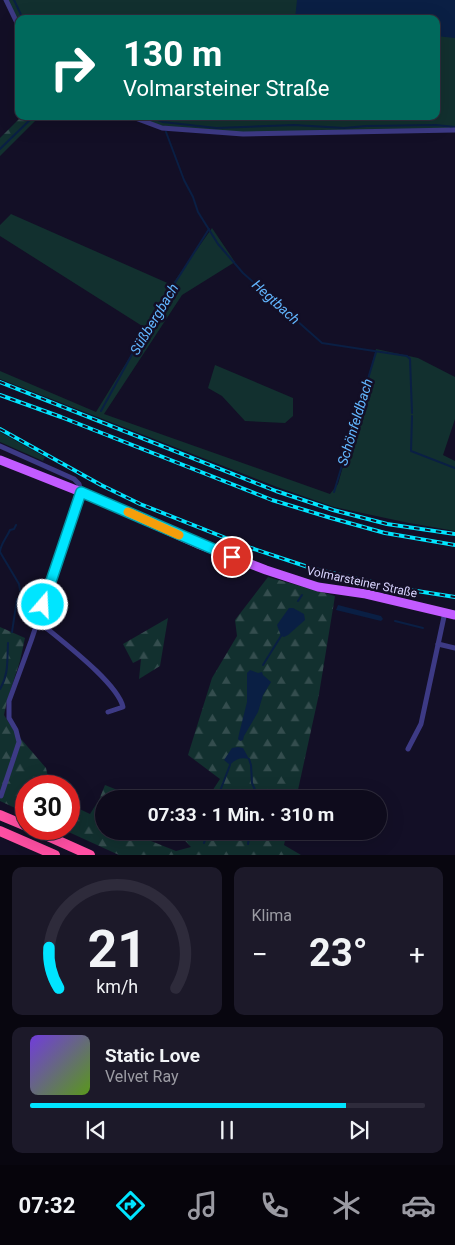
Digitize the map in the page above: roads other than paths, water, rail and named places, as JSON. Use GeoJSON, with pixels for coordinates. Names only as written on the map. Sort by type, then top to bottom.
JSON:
{"type":"FeatureCollection","features":[{"type":"Feature","properties":{"kind":"highway"},"geometry":{"type":"LineString","coordinates":[[0,815],[15,821]]}},
{"type":"Feature","properties":{"kind":"highway"},"geometry":{"type":"LineString","coordinates":[[0,831],[55,855]]}},
{"type":"Feature","properties":{"kind":"highway"},"geometry":{"type":"LineString","coordinates":[[57,840],[90,855]]}},
{"type":"Feature","properties":{"kind":"main road","name":"Volmarsteiner Straße"},"geometry":{"type":"LineString","coordinates":[[0,460],[266,570],[318,587],[366,594],[410,606],[455,615]]}},
{"type":"Feature","properties":{"kind":"street"},"geometry":{"type":"LineString","coordinates":[[6,0],[15,19]]}},
{"type":"Feature","properties":{"kind":"street"},"geometry":{"type":"LineString","coordinates":[[141,120],[162,128],[243,134],[455,130]]}},
{"type":"Feature","properties":{"kind":"street","name":"Volmarsteiner Straße"},"geometry":{"type":"LineString","coordinates":[[0,446],[74,479],[79,484],[81,492]]}},
{"type":"Feature","properties":{"kind":"street"},"geometry":{"type":"LineString","coordinates":[[1,796],[20,742],[9,718],[9,701],[81,492]]}},
{"type":"Feature","properties":{"kind":"street"},"geometry":{"type":"LineString","coordinates":[[408,749],[421,724],[445,612]]}},
{"type":"Feature","properties":{"kind":"street"},"geometry":{"type":"LineString","coordinates":[[38,621],[102,677],[114,690],[121,700],[123,707],[108,712]]}},
{"type":"Feature","properties":{"kind":"street"},"geometry":{"type":"LineString","coordinates":[[438,644],[455,648]]}},
{"type":"Feature","properties":{"kind":"water"},"geometry":{"type":"Polygon","coordinates":[[[297,0],[455,0],[455,38],[440,36],[440,15],[295,15],[297,0]]]}},
{"type":"Feature","properties":{"kind":"water"},"geometry":{"type":"Polygon","coordinates":[[[338,605],[381,616],[383,619],[381,621],[336,610],[338,605]]]}},
{"type":"Feature","properties":{"kind":"water"},"geometry":{"type":"Polygon","coordinates":[[[289,608],[304,614],[305,620],[284,637],[281,636],[277,625],[289,608]]]}},
{"type":"Feature","properties":{"kind":"water"},"geometry":{"type":"Polygon","coordinates":[[[250,670],[258,673],[262,672],[271,682],[263,695],[258,712],[243,740],[240,741],[238,739],[247,702],[247,673],[250,670]]]}},
{"type":"Feature","properties":{"kind":"water"},"geometry":{"type":"Polygon","coordinates":[[[232,748],[243,748],[249,759],[238,759],[230,765],[224,760],[232,748]]]}},
{"type":"Feature","properties":{"kind":"waterway"},"geometry":{"type":"LineString","coordinates":[[14,0],[21,15]]}},
{"type":"Feature","properties":{"kind":"waterway"},"geometry":{"type":"LineString","coordinates":[[0,149],[30,120]]}},
{"type":"Feature","properties":{"kind":"waterway"},"geometry":{"type":"LineString","coordinates":[[158,120],[216,128],[294,125],[344,128],[436,125],[455,127]]}},
{"type":"Feature","properties":{"kind":"waterway","name":"Hegtbach"},"geometry":{"type":"LineString","coordinates":[[166,132],[198,212],[218,244],[243,273],[322,343],[407,356],[410,359],[412,413]]}},
{"type":"Feature","properties":{"kind":"waterway","name":"Süßbergbach"},"geometry":{"type":"LineString","coordinates":[[101,411],[147,327],[209,229]]}},
{"type":"Feature","properties":{"kind":"waterway","name":"Schönfeldbach"},"geometry":{"type":"LineString","coordinates":[[334,492],[376,352]]}},
{"type":"Feature","properties":{"kind":"waterway","name":"Hegtbach"},"geometry":{"type":"LineString","coordinates":[[412,416],[411,451],[455,468]]}},
{"type":"Feature","properties":{"kind":"waterway","name":"Süßbergbach"},"geometry":{"type":"LineString","coordinates":[[16,525],[14,529],[10,530],[0,552],[19,584],[20,590]]}},
{"type":"Feature","properties":{"kind":"waterway","name":"Schönfeldbach"},"geometry":{"type":"LineString","coordinates":[[298,601],[302,595]]}},
{"type":"Feature","properties":{"kind":"waterway"},"geometry":{"type":"LineString","coordinates":[[12,632],[17,599]]}},
{"type":"Feature","properties":{"kind":"waterway"},"geometry":{"type":"LineString","coordinates":[[395,621],[423,628]]}},
{"type":"Feature","properties":{"kind":"waterway","name":"Schönfeldbach"},"geometry":{"type":"LineString","coordinates":[[263,665],[281,636]]}},
{"type":"Feature","properties":{"kind":"waterway"},"geometry":{"type":"LineString","coordinates":[[0,689],[6,672],[8,643]]}},
{"type":"Feature","properties":{"kind":"waterway"},"geometry":{"type":"LineString","coordinates":[[249,759],[252,783],[255,790]]}},
{"type":"Feature","properties":{"kind":"waterway","name":"Schönfeldbach"},"geometry":{"type":"LineString","coordinates":[[220,790],[230,765]]}},
{"type":"Feature","properties":{"kind":"waterway"},"geometry":{"type":"LineString","coordinates":[[248,844],[249,840]]}},
{"type":"Feature","properties":{"kind":"railway"},"geometry":{"type":"LineString","coordinates":[[0,382],[276,491],[333,510],[387,524],[455,534]]}},
{"type":"Feature","properties":{"kind":"railway"},"geometry":{"type":"LineString","coordinates":[[0,395],[272,500],[385,533],[455,545]]}},
{"type":"Feature","properties":{"kind":"railway"},"geometry":{"type":"LineString","coordinates":[[0,429],[101,485],[140,504],[251,548],[314,569],[398,588],[455,597]]}}]}
